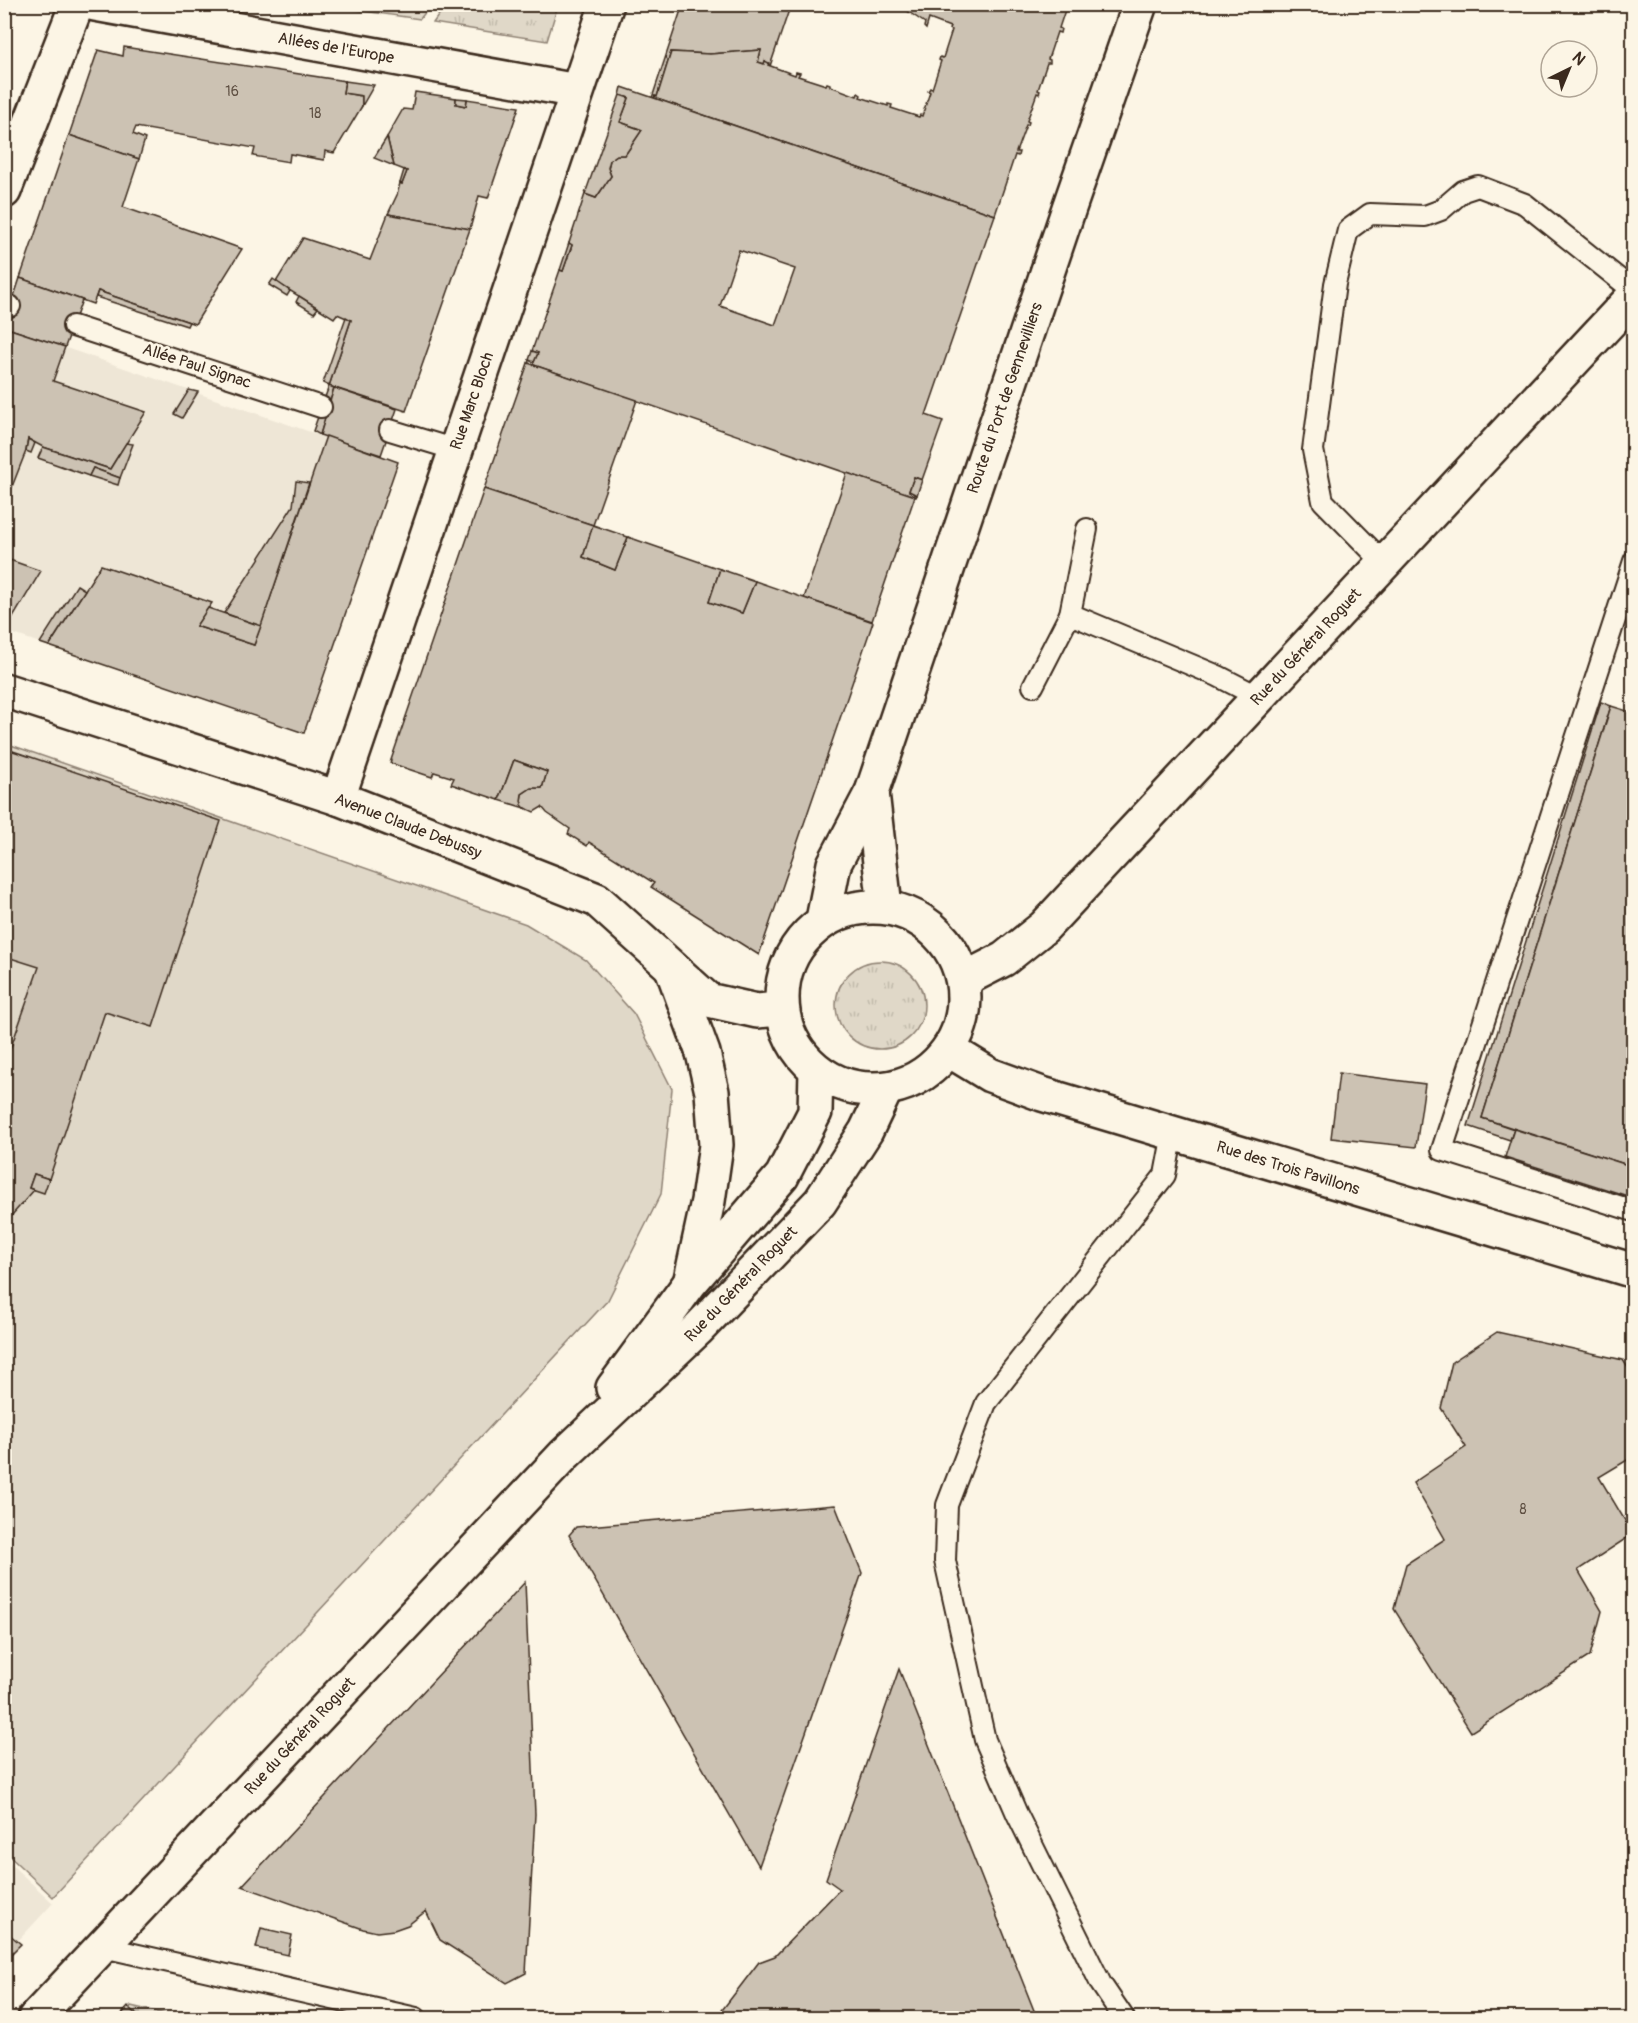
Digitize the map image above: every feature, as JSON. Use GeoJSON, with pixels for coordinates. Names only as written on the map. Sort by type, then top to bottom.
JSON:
{"type":"FeatureCollection","features":[{"type":"Feature","properties":{"kind":"street"},"geometry":{"type":"LineString","coordinates":[[4,191],[77,4]]}},
{"type":"Feature","properties":{"kind":"street","name":"Allées de l'Europe"},"geometry":{"type":"LineString","coordinates":[[95,4],[577,91]]}},
{"type":"Feature","properties":{"kind":"street","name":"Rue Marc Bloch"},"geometry":{"type":"LineString","coordinates":[[338,798],[607,4]]}},
{"type":"Feature","properties":{"kind":"street","name":"Route du Port de Gennevilliers"},"geometry":{"type":"LineString","coordinates":[[823,920],[834,864],[872,792],[1061,230],[1140,4]]}},
{"type":"Feature","properties":{"kind":"street","name":"Rue du Général Roguet"},"geometry":{"type":"LineString","coordinates":[[963,980],[1004,959],[1044,927],[1634,296]]}},
{"type":"Feature","properties":{"kind":"street","name":"Avenue Claude Debussy"},"geometry":{"type":"LineString","coordinates":[[4,690],[338,798],[597,900],[708,1000],[757,1011],[779,1009]]}},
{"type":"Feature","properties":{"kind":"street","name":"Route du Port de Gennevilliers"},"geometry":{"type":"LineString","coordinates":[[872,792],[885,907]]}},
{"type":"Feature","properties":{"kind":"street"},"geometry":{"type":"LineString","coordinates":[[885,907],[909,913],[936,931],[951,950],[963,980],[963,1016],[949,1050],[931,1070],[906,1084],[886,1089],[851,1087],[816,1070],[786,1029],[779,1009],[783,975],[799,942],[823,920],[853,908],[885,907]]}},
{"type":"Feature","properties":{"kind":"street"},"geometry":{"type":"LineString","coordinates":[[672,969],[703,1053],[712,1092],[717,1145],[708,1201],[690,1283]]}},
{"type":"Feature","properties":{"kind":"street","name":"Rue des Trois Pavillons"},"geometry":{"type":"LineString","coordinates":[[949,1050],[990,1075],[1032,1090],[1634,1271]]}},
{"type":"Feature","properties":{"kind":"street","name":"Rue du Général Roguet"},"geometry":{"type":"LineString","coordinates":[[566,1454],[690,1283],[782,1176],[815,1112],[816,1070]]}},
{"type":"Feature","properties":{"kind":"street","name":"Rue du Général Roguet"},"geometry":{"type":"LineString","coordinates":[[35,2019],[566,1454],[697,1330],[820,1202],[866,1131],[886,1089]]}},
{"type":"Feature","properties":{"kind":"lane"},"geometry":{"type":"LineString","coordinates":[[1384,563],[1323,501],[1313,450],[1335,284],[1348,230],[1370,214],[1425,216],[1442,210],[1463,191],[1478,186],[1525,204],[1634,291]]}},
{"type":"Feature","properties":{"kind":"lane","name":"Allée Paul Signac"},"geometry":{"type":"LineString","coordinates":[[73,326],[321,407]]}},
{"type":"Feature","properties":{"kind":"lane"},"geometry":{"type":"LineString","coordinates":[[390,430],[456,450]]}},
{"type":"Feature","properties":{"kind":"lane"},"geometry":{"type":"LineString","coordinates":[[1033,686],[1070,614],[1087,529]]}},
{"type":"Feature","properties":{"kind":"lane"},"geometry":{"type":"LineString","coordinates":[[1634,561],[1442,1150],[1634,1211]]}},
{"type":"Feature","properties":{"kind":"lane"},"geometry":{"type":"LineString","coordinates":[[1070,614],[1218,676],[1259,697]]}},
{"type":"Feature","properties":{"kind":"lane"},"geometry":{"type":"LineString","coordinates":[[1124,2019],[1096,1973],[1017,1814],[985,1740],[945,1561],[947,1505],[986,1403],[1166,1175],[1173,1133]]}},
{"type":"Feature","properties":{"kind":"lane"},"geometry":{"type":"LineString","coordinates":[[103,1947],[416,2019]]}},
{"type":"Feature","properties":{"kind":"shaded area"},"geometry":{"type":"Polygon","coordinates":[[[5,327],[398,462],[304,733],[5,631],[5,327]]]}},
{"type":"Feature","properties":{"kind":"shaded area"},"geometry":{"type":"Polygon","coordinates":[[[4,1858],[53,1903],[5,1955],[4,1955],[4,1858]]]}},
{"type":"Feature","properties":{"kind":"green space"},"geometry":{"type":"Polygon","coordinates":[[[320,5],[431,5],[420,19],[320,5]]]}},
{"type":"Feature","properties":{"kind":"green space"},"geometry":{"type":"Polygon","coordinates":[[[446,5],[558,5],[547,41],[433,23],[446,5]]]}},
{"type":"Feature","properties":{"kind":"green space"},"geometry":{"type":"Polygon","coordinates":[[[5,743],[526,924],[586,960],[634,1014],[672,1089],[661,1194],[608,1300],[53,1897],[5,1852],[5,743]]]}},
{"type":"Feature","properties":{"kind":"green space"},"geometry":{"type":"Polygon","coordinates":[[[880,961],[897,964],[911,974],[921,988],[924,1005],[921,1022],[911,1036],[897,1046],[880,1049],[863,1046],[849,1036],[839,1022],[836,1005],[839,988],[849,974],[863,964],[880,961]]]}},
{"type":"Feature","properties":{"kind":"green space"},"geometry":{"type":"Polygon","coordinates":[[[131,2006],[183,2018],[122,2018],[120,2016],[131,2006]]]}},
{"type":"Feature","properties":{"kind":"building"},"geometry":{"type":"Polygon","coordinates":[[[683,4],[791,4],[770,66],[765,61],[764,64],[758,62],[761,50],[710,54],[671,52],[657,97],[652,98],[683,4]]]}},
{"type":"Feature","properties":{"kind":"building"},"geometry":{"type":"Polygon","coordinates":[[[897,4],[1067,4],[1059,28],[1060,33],[1057,32],[1048,59],[1050,63],[1047,63],[1038,90],[1039,94],[1037,93],[1027,121],[1028,125],[1026,125],[1016,152],[1019,152],[1018,156],[1015,155],[995,215],[654,98],[657,97],[671,52],[710,54],[761,50],[758,62],[764,64],[765,61],[769,63],[768,65],[795,75],[796,72],[800,73],[798,76],[826,85],[830,84],[830,86],[857,96],[858,93],[860,97],[888,106],[888,104],[892,105],[891,108],[919,117],[922,116],[930,92],[928,91],[932,89],[941,61],[940,57],[943,58],[952,30],[949,29],[950,27],[929,19],[926,29],[925,23],[897,4]]]}},
{"type":"Feature","properties":{"kind":"building"},"geometry":{"type":"Polygon","coordinates":[[[124,47],[345,81],[343,93],[362,96],[362,106],[334,153],[325,151],[324,160],[290,154],[289,162],[253,156],[255,148],[136,127],[133,134],[145,139],[139,159],[69,135],[98,50],[123,56],[124,47]]]}},
{"type":"Feature","properties":{"kind":"building"},"geometry":{"type":"Polygon","coordinates":[[[345,81],[374,85],[362,106],[362,96],[343,93],[345,81]]]}},
{"type":"Feature","properties":{"kind":"building"},"geometry":{"type":"Polygon","coordinates":[[[622,87],[995,215],[926,415],[943,421],[922,480],[914,477],[909,491],[917,495],[916,497],[528,363],[529,360],[534,362],[538,353],[532,351],[560,270],[563,271],[572,245],[569,243],[585,194],[596,198],[611,176],[608,168],[610,160],[617,155],[625,155],[642,130],[620,122],[629,98],[620,95],[622,87]],[[739,250],[720,306],[775,325],[795,269],[739,250]]]}},
{"type":"Feature","properties":{"kind":"building"},"geometry":{"type":"Polygon","coordinates":[[[415,92],[456,98],[456,104],[466,106],[467,99],[519,107],[488,198],[479,196],[470,229],[388,214],[407,171],[394,166],[387,137],[403,109],[412,110],[415,92]]]}},
{"type":"Feature","properties":{"kind":"building"},"geometry":{"type":"Polygon","coordinates":[[[620,95],[629,98],[620,122],[642,130],[625,155],[617,155],[610,160],[608,168],[611,176],[596,198],[585,194],[620,95]]]}},
{"type":"Feature","properties":{"kind":"building"},"geometry":{"type":"Polygon","coordinates":[[[456,98],[467,99],[466,106],[456,104],[456,98]]]}},
{"type":"Feature","properties":{"kind":"building"},"geometry":{"type":"Polygon","coordinates":[[[69,135],[139,159],[123,207],[242,249],[195,324],[98,291],[93,304],[20,278],[69,135]]]}},
{"type":"Feature","properties":{"kind":"building"},"geometry":{"type":"Polygon","coordinates":[[[387,137],[394,166],[374,158],[387,137]]]}},
{"type":"Feature","properties":{"kind":"building"},"geometry":{"type":"Polygon","coordinates":[[[404,170],[407,171],[402,184],[400,183],[404,170]]]}},
{"type":"Feature","properties":{"kind":"building"},"geometry":{"type":"Polygon","coordinates":[[[388,214],[470,229],[406,411],[329,386],[351,320],[337,314],[334,318],[276,282],[303,238],[370,260],[388,214]]]}},
{"type":"Feature","properties":{"kind":"building"},"geometry":{"type":"Polygon","coordinates":[[[569,243],[572,245],[563,271],[560,270],[569,243]]]}},
{"type":"Feature","properties":{"kind":"building"},"geometry":{"type":"Polygon","coordinates":[[[20,278],[82,300],[65,347],[4,327],[20,278]]]}},
{"type":"Feature","properties":{"kind":"building"},"geometry":{"type":"Polygon","coordinates":[[[273,279],[290,291],[287,296],[269,285],[273,279]]]}},
{"type":"Feature","properties":{"kind":"building"},"geometry":{"type":"Polygon","coordinates":[[[98,291],[189,322],[187,326],[96,297],[98,291]]]}},
{"type":"Feature","properties":{"kind":"building"},"geometry":{"type":"Polygon","coordinates":[[[299,296],[318,308],[314,313],[296,302],[299,296]]]}},
{"type":"Feature","properties":{"kind":"building"},"geometry":{"type":"Polygon","coordinates":[[[346,317],[351,320],[329,386],[323,383],[346,317]]]}},
{"type":"Feature","properties":{"kind":"building"},"geometry":{"type":"Polygon","coordinates":[[[4,327],[65,347],[53,381],[146,412],[110,469],[43,447],[28,439],[26,451],[4,507],[4,327]]]}},
{"type":"Feature","properties":{"kind":"building"},"geometry":{"type":"Polygon","coordinates":[[[532,351],[538,353],[534,362],[529,360],[532,351]]]}},
{"type":"Feature","properties":{"kind":"building"},"geometry":{"type":"Polygon","coordinates":[[[528,363],[637,400],[593,525],[484,489],[528,363]]]}},
{"type":"Feature","properties":{"kind":"building"},"geometry":{"type":"Polygon","coordinates":[[[329,386],[334,388],[320,435],[313,431],[329,386]]]}},
{"type":"Feature","properties":{"kind":"building"},"geometry":{"type":"Polygon","coordinates":[[[334,388],[397,409],[381,455],[320,435],[334,388]]]}},
{"type":"Feature","properties":{"kind":"building"},"geometry":{"type":"Polygon","coordinates":[[[189,390],[198,392],[182,418],[174,414],[189,390]]]}},
{"type":"Feature","properties":{"kind":"building"},"geometry":{"type":"Polygon","coordinates":[[[326,436],[398,462],[304,733],[49,646],[101,565],[212,603],[196,626],[254,645],[326,436]]]}},
{"type":"Feature","properties":{"kind":"building"},"geometry":{"type":"Polygon","coordinates":[[[28,439],[35,443],[31,453],[26,451],[28,439]]]}},
{"type":"Feature","properties":{"kind":"building"},"geometry":{"type":"Polygon","coordinates":[[[126,443],[133,444],[120,478],[93,468],[89,476],[38,458],[43,447],[110,469],[126,443]]]}},
{"type":"Feature","properties":{"kind":"building"},"geometry":{"type":"Polygon","coordinates":[[[93,468],[120,478],[118,485],[89,476],[93,468]]]}},
{"type":"Feature","properties":{"kind":"building"},"geometry":{"type":"Polygon","coordinates":[[[847,473],[915,496],[872,621],[804,598],[847,473]]]}},
{"type":"Feature","properties":{"kind":"building"},"geometry":{"type":"Polygon","coordinates":[[[914,477],[922,480],[917,495],[909,491],[914,477]]]}},
{"type":"Feature","properties":{"kind":"building"},"geometry":{"type":"Polygon","coordinates":[[[296,481],[309,483],[261,626],[224,613],[293,506],[296,481]]]}},
{"type":"Feature","properties":{"kind":"building"},"geometry":{"type":"Polygon","coordinates":[[[484,489],[593,525],[583,557],[615,570],[628,537],[720,569],[709,602],[742,613],[755,581],[873,622],[759,955],[651,887],[654,883],[589,842],[587,846],[568,834],[570,829],[542,807],[534,812],[523,807],[522,794],[531,788],[542,788],[547,772],[514,760],[499,800],[451,784],[454,778],[434,772],[432,777],[390,763],[484,489]]]}},
{"type":"Feature","properties":{"kind":"building"},"geometry":{"type":"Polygon","coordinates":[[[593,525],[628,537],[615,570],[583,557],[593,525]]]}},
{"type":"Feature","properties":{"kind":"building"},"geometry":{"type":"Polygon","coordinates":[[[4,558],[41,571],[5,631],[4,631],[4,558]]]}},
{"type":"Feature","properties":{"kind":"building"},"geometry":{"type":"Polygon","coordinates":[[[720,569],[755,581],[742,613],[709,602],[720,569]]]}},
{"type":"Feature","properties":{"kind":"building"},"geometry":{"type":"Polygon","coordinates":[[[77,585],[85,590],[49,646],[40,643],[77,585]]]}},
{"type":"Feature","properties":{"kind":"building"},"geometry":{"type":"Polygon","coordinates":[[[208,608],[261,626],[254,645],[196,626],[208,608]]]}},
{"type":"Feature","properties":{"kind":"building"},"geometry":{"type":"Polygon","coordinates":[[[1601,702],[1611,706],[1482,1118],[1514,1129],[1510,1140],[1468,1126],[1601,702]]]}},
{"type":"Feature","properties":{"kind":"building"},"geometry":{"type":"Polygon","coordinates":[[[1611,706],[1634,713],[1634,1167],[1482,1118],[1611,706]]]}},
{"type":"Feature","properties":{"kind":"building"},"geometry":{"type":"Polygon","coordinates":[[[4,748],[221,821],[153,1027],[105,1012],[49,1179],[34,1174],[29,1188],[34,1190],[4,1224],[4,1067],[39,967],[4,956],[4,748]]]}},
{"type":"Feature","properties":{"kind":"building"},"geometry":{"type":"Polygon","coordinates":[[[514,760],[547,772],[542,788],[531,788],[522,794],[523,807],[528,809],[499,800],[514,760]]]}},
{"type":"Feature","properties":{"kind":"building"},"geometry":{"type":"Polygon","coordinates":[[[1339,1073],[1425,1084],[1416,1147],[1331,1138],[1339,1073]]]}},
{"type":"Feature","properties":{"kind":"building"},"geometry":{"type":"Polygon","coordinates":[[[1514,1129],[1634,1167],[1634,1198],[1505,1157],[1514,1129]]]}},
{"type":"Feature","properties":{"kind":"building"},"geometry":{"type":"Polygon","coordinates":[[[34,1174],[49,1179],[44,1193],[29,1188],[34,1174]]]}},
{"type":"Feature","properties":{"kind":"building"},"geometry":{"type":"Polygon","coordinates":[[[1497,1332],[1623,1360],[1634,1377],[1634,1456],[1599,1477],[1633,1534],[1578,1570],[1602,1611],[1590,1656],[1471,1732],[1394,1609],[1406,1564],[1445,1539],[1413,1483],[1466,1447],[1441,1408],[1452,1362],[1497,1332]]]}},
{"type":"Feature","properties":{"kind":"building"},"geometry":{"type":"Polygon","coordinates":[[[835,1505],[862,1573],[759,1866],[569,1535],[576,1527],[835,1505]]]}},
{"type":"Feature","properties":{"kind":"building"},"geometry":{"type":"Polygon","coordinates":[[[525,1582],[535,1814],[526,1973],[507,1983],[440,1940],[426,1911],[408,1925],[377,1932],[242,1886],[525,1582]]]}},
{"type":"Feature","properties":{"kind":"building"},"geometry":{"type":"Polygon","coordinates":[[[899,1669],[1037,2018],[716,2018],[759,1962],[775,1956],[840,1889],[826,1879],[899,1669]]]}},
{"type":"Feature","properties":{"kind":"building"},"geometry":{"type":"Polygon","coordinates":[[[261,1928],[292,1935],[288,1955],[256,1948],[261,1928]]]}},
{"type":"Feature","properties":{"kind":"building"},"geometry":{"type":"Polygon","coordinates":[[[4,1930],[21,1944],[4,1961],[4,1930]]]}},
{"type":"Feature","properties":{"kind":"building"},"geometry":{"type":"Polygon","coordinates":[[[128,2007],[140,2018],[122,2018],[120,2016],[128,2007]]]}}]}
